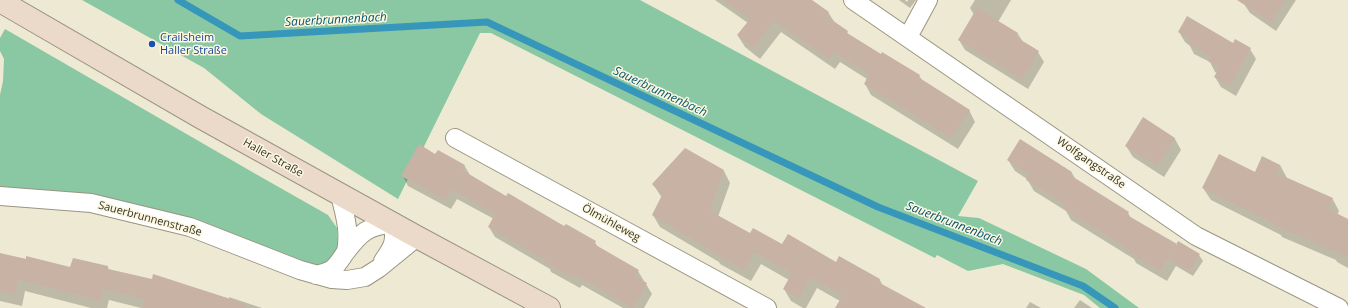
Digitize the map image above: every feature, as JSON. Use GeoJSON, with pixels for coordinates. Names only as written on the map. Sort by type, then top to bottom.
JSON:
{"type":"FeatureCollection","features":[{"type":"Feature","properties":{"kind":"main road","name":"Haller Straße"},"geometry":{"type":"LineString","coordinates":[[0,1],[202,118],[340,195],[549,308]]}},
{"type":"Feature","properties":{"kind":"street","name":"Wolfgangstraße"},"geometry":{"type":"LineString","coordinates":[[853,0],[1196,236],[1339,308]]}},
{"type":"Feature","properties":{"kind":"street"},"geometry":{"type":"LineString","coordinates":[[908,37],[928,0]]}},
{"type":"Feature","properties":{"kind":"street","name":"Ölmühleweg"},"geometry":{"type":"LineString","coordinates":[[455,138],[768,308]]}},
{"type":"Feature","properties":{"kind":"street"},"geometry":{"type":"LineString","coordinates":[[340,195],[349,239],[346,252]]}},
{"type":"Feature","properties":{"kind":"street","name":"Sauerbrunnenstraße"},"geometry":{"type":"LineString","coordinates":[[0,196],[90,203],[190,227],[300,270],[332,279],[347,280],[365,277],[379,268],[417,237]]}},
{"type":"Feature","properties":{"kind":"street"},"geometry":{"type":"LineString","coordinates":[[316,275],[331,270],[360,235],[370,228],[380,225],[393,224]]}},
{"type":"Feature","properties":{"kind":"street","name":"Sauerbrunnenstraße"},"geometry":{"type":"LineString","coordinates":[[379,268],[391,250],[393,244],[395,237],[393,224]]}},
{"type":"Feature","properties":{"kind":"green space"},"geometry":{"type":"Polygon","coordinates":[[[82,0],[640,0],[978,181],[958,216],[979,218],[1086,269],[1139,308],[1100,308],[1084,295],[1003,264],[968,271],[937,255],[935,258],[491,33],[480,33],[398,199],[261,114],[204,68],[82,0]]]}},
{"type":"Feature","properties":{"kind":"green space"},"geometry":{"type":"Polygon","coordinates":[[[5,29],[328,215],[337,228],[339,262],[316,275],[190,227],[0,196],[0,95],[3,81],[4,59],[0,51],[0,38],[5,29]]]}},
{"type":"Feature","properties":{"kind":"building"},"geometry":{"type":"Polygon","coordinates":[[[723,0],[812,0],[829,12],[826,16],[848,31],[847,33],[881,54],[882,52],[920,75],[918,77],[970,110],[951,138],[864,84],[869,74],[834,52],[829,59],[774,21],[753,48],[737,35],[750,19],[723,0]]]}},
{"type":"Feature","properties":{"kind":"building"},"geometry":{"type":"Polygon","coordinates":[[[1237,0],[1285,0],[1271,22],[1237,0]]]}},
{"type":"Feature","properties":{"kind":"building"},"geometry":{"type":"Polygon","coordinates":[[[977,8],[1018,33],[1016,37],[1039,51],[1022,79],[958,40],[977,8]]]}},
{"type":"Feature","properties":{"kind":"building"},"geometry":{"type":"Polygon","coordinates":[[[1187,16],[1233,43],[1235,39],[1251,48],[1230,86],[1214,77],[1219,68],[1208,61],[1211,57],[1187,43],[1190,39],[1178,32],[1187,16]]]}},
{"type":"Feature","properties":{"kind":"building"},"geometry":{"type":"Polygon","coordinates":[[[1143,117],[1175,138],[1157,166],[1125,146],[1143,117]]]}},
{"type":"Feature","properties":{"kind":"building"},"geometry":{"type":"Polygon","coordinates":[[[1020,139],[1072,172],[1070,175],[1129,212],[1127,215],[1177,244],[1160,271],[1129,252],[1130,250],[1064,209],[1066,205],[1026,180],[1029,174],[1007,160],[1020,139]]]}},
{"type":"Feature","properties":{"kind":"building"},"geometry":{"type":"Polygon","coordinates":[[[419,144],[435,154],[438,150],[465,165],[462,170],[506,196],[508,193],[564,226],[566,224],[596,241],[594,244],[639,270],[635,276],[647,283],[633,308],[576,275],[574,278],[544,262],[545,260],[488,227],[495,214],[451,189],[446,200],[401,176],[419,144]]]}},
{"type":"Feature","properties":{"kind":"building"},"geometry":{"type":"Polygon","coordinates":[[[685,148],[724,170],[710,211],[750,233],[753,228],[782,244],[788,234],[836,262],[839,256],[880,279],[878,282],[926,308],[835,308],[843,295],[810,277],[799,298],[783,289],[792,273],[754,252],[744,270],[652,215],[662,195],[652,184],[685,148]]]}},
{"type":"Feature","properties":{"kind":"building"},"geometry":{"type":"Polygon","coordinates":[[[1219,154],[1255,172],[1262,156],[1280,165],[1276,173],[1333,198],[1328,209],[1348,219],[1348,257],[1274,225],[1275,224],[1202,188],[1219,154]]]}},
{"type":"Feature","properties":{"kind":"building"},"geometry":{"type":"Polygon","coordinates":[[[1178,241],[1200,254],[1190,271],[1169,259],[1178,241]]]}},
{"type":"Feature","properties":{"kind":"building"},"geometry":{"type":"Polygon","coordinates":[[[0,253],[26,259],[26,256],[70,267],[73,258],[108,266],[108,269],[152,279],[153,274],[246,304],[245,308],[142,308],[145,299],[103,289],[100,301],[18,280],[15,294],[0,291],[0,253]]]}},
{"type":"Feature","properties":{"kind":"waterway","name":"Sauerbrunnenbach"},"geometry":{"type":"LineString","coordinates":[[178,0],[240,36],[487,22],[878,207],[1083,286],[1115,308]]}},
{"type":"Feature","properties":{"kind":"place","name":"Crailsheim Haller Straße"},"geometry":{"type":"Point","coordinates":[152,44]}}]}
